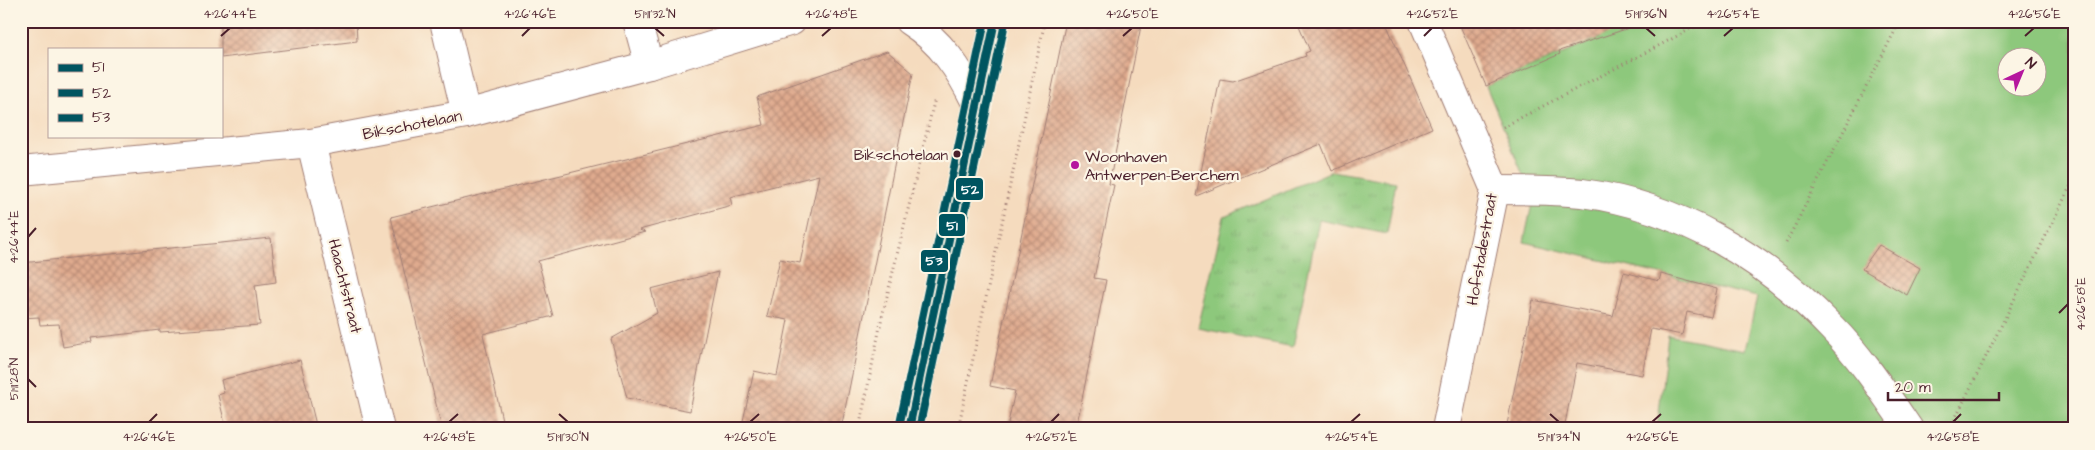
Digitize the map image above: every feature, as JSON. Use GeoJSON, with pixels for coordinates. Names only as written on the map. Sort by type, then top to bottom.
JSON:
{"type":"FeatureCollection","features":[{"type":"Feature","properties":{"kind":"street"},"geometry":{"type":"LineString","coordinates":[[444,21],[466,114]]}},
{"type":"Feature","properties":{"kind":"street"},"geometry":{"type":"LineString","coordinates":[[637,21],[649,65]]}},
{"type":"Feature","properties":{"kind":"street","name":"Bikschotelaan"},"geometry":{"type":"LineString","coordinates":[[21,171],[311,143],[466,114],[649,65],[792,21]]}},
{"type":"Feature","properties":{"kind":"street"},"geometry":{"type":"LineString","coordinates":[[908,21],[925,32],[946,52],[963,76],[976,103]]}},
{"type":"Feature","properties":{"kind":"street"},"geometry":{"type":"LineString","coordinates":[[909,429],[976,103],[995,21]]}},
{"type":"Feature","properties":{"kind":"street","name":"Hofstadestraat"},"geometry":{"type":"LineString","coordinates":[[1422,21],[1495,190],[1446,429]]}},
{"type":"Feature","properties":{"kind":"street","name":"Haachtstraat"},"geometry":{"type":"LineString","coordinates":[[311,143],[380,429]]}},
{"type":"Feature","properties":{"kind":"street"},"geometry":{"type":"LineString","coordinates":[[1495,190],[1545,190],[1583,194],[1663,212],[1706,231],[1771,272],[1832,327],[1864,365],[1909,429]]}},
{"type":"Feature","properties":{"kind":"path"},"geometry":{"type":"LineString","coordinates":[[958,429],[1045,21]]}},
{"type":"Feature","properties":{"kind":"path"},"geometry":{"type":"LineString","coordinates":[[1474,141],[1706,21]]}},
{"type":"Feature","properties":{"kind":"path"},"geometry":{"type":"LineString","coordinates":[[1771,272],[1900,21]]}},
{"type":"Feature","properties":{"kind":"path"},"geometry":{"type":"LineString","coordinates":[[859,429],[882,316],[946,52]]}},
{"type":"Feature","properties":{"kind":"path"},"geometry":{"type":"LineString","coordinates":[[1950,429],[2074,179]]}},
{"type":"Feature","properties":{"kind":"green space"},"geometry":{"type":"Polygon","coordinates":[[[1593,21],[2074,21],[2074,429],[1657,429],[1668,335],[1745,350],[1757,297],[1524,242],[1533,199],[1486,86],[1600,38],[1593,21]]]}},
{"type":"Feature","properties":{"kind":"green space"},"geometry":{"type":"Polygon","coordinates":[[[1332,171],[1396,182],[1387,234],[1319,220],[1293,347],[1198,328],[1224,217],[1332,171]]]}},
{"type":"Feature","properties":{"kind":"building"},"geometry":{"type":"Polygon","coordinates":[[[221,21],[356,21],[357,41],[222,58],[221,21]]]}},
{"type":"Feature","properties":{"kind":"building"},"geometry":{"type":"Polygon","coordinates":[[[1066,21],[1142,21],[1109,184],[1114,185],[1094,278],[1106,280],[1076,429],[1033,429],[1008,423],[1015,391],[990,386],[1066,21]]]}},
{"type":"Feature","properties":{"kind":"building"},"geometry":{"type":"Polygon","coordinates":[[[1297,21],[1385,21],[1432,128],[1332,171],[1321,144],[1196,196],[1220,79],[1233,81],[1306,56],[1305,53],[1310,51],[1297,21]]]}},
{"type":"Feature","properties":{"kind":"building"},"geometry":{"type":"Polygon","coordinates":[[[1458,21],[1631,21],[1632,27],[1559,51],[1560,54],[1486,86],[1458,21]]]}},
{"type":"Feature","properties":{"kind":"building"},"geometry":{"type":"Polygon","coordinates":[[[887,51],[913,73],[841,429],[746,429],[747,422],[743,421],[754,371],[777,376],[788,320],[767,316],[780,259],[800,263],[819,175],[730,197],[732,205],[639,230],[645,232],[538,261],[553,316],[483,334],[504,429],[442,429],[391,217],[764,125],[757,97],[887,51]]]}},
{"type":"Feature","properties":{"kind":"building"},"geometry":{"type":"Polygon","coordinates":[[[271,238],[276,282],[255,285],[260,325],[160,332],[160,330],[91,338],[92,342],[63,347],[59,324],[40,325],[39,317],[21,318],[21,263],[271,238]]]}},
{"type":"Feature","properties":{"kind":"building"},"geometry":{"type":"Polygon","coordinates":[[[1879,245],[1920,268],[1907,295],[1862,269],[1879,245]]]}},
{"type":"Feature","properties":{"kind":"building"},"geometry":{"type":"Polygon","coordinates":[[[718,272],[690,411],[627,398],[611,339],[657,313],[651,289],[718,272]]]}},
{"type":"Feature","properties":{"kind":"building"},"geometry":{"type":"Polygon","coordinates":[[[1624,272],[1659,281],[1661,274],[1717,289],[1711,317],[1687,312],[1682,335],[1651,329],[1642,375],[1577,363],[1564,429],[1506,429],[1533,300],[1613,316],[1624,272]]]}},
{"type":"Feature","properties":{"kind":"building"},"geometry":{"type":"Polygon","coordinates":[[[300,360],[317,429],[226,428],[218,395],[224,393],[221,380],[300,360]]]}},
{"type":"Feature","properties":{"kind":"transit line","name":"53"},"geometry":{"type":"LineString","coordinates":[[899,427],[985,21]]}},
{"type":"Feature","properties":{"kind":"transit line","name":"51"},"geometry":{"type":"LineString","coordinates":[[909,429],[995,21]]}},
{"type":"Feature","properties":{"kind":"transit line","name":"52"},"geometry":{"type":"LineString","coordinates":[[919,429],[1005,23]]}},
{"type":"Feature","properties":{"kind":"place","name":"Bikschotelaan"},"geometry":{"type":"Point","coordinates":[957,154]}},
{"type":"Feature","properties":{"kind":"place","name":"Woonhaven Antwerpen-Berchem"},"geometry":{"type":"Point","coordinates":[1075,165]}}]}
